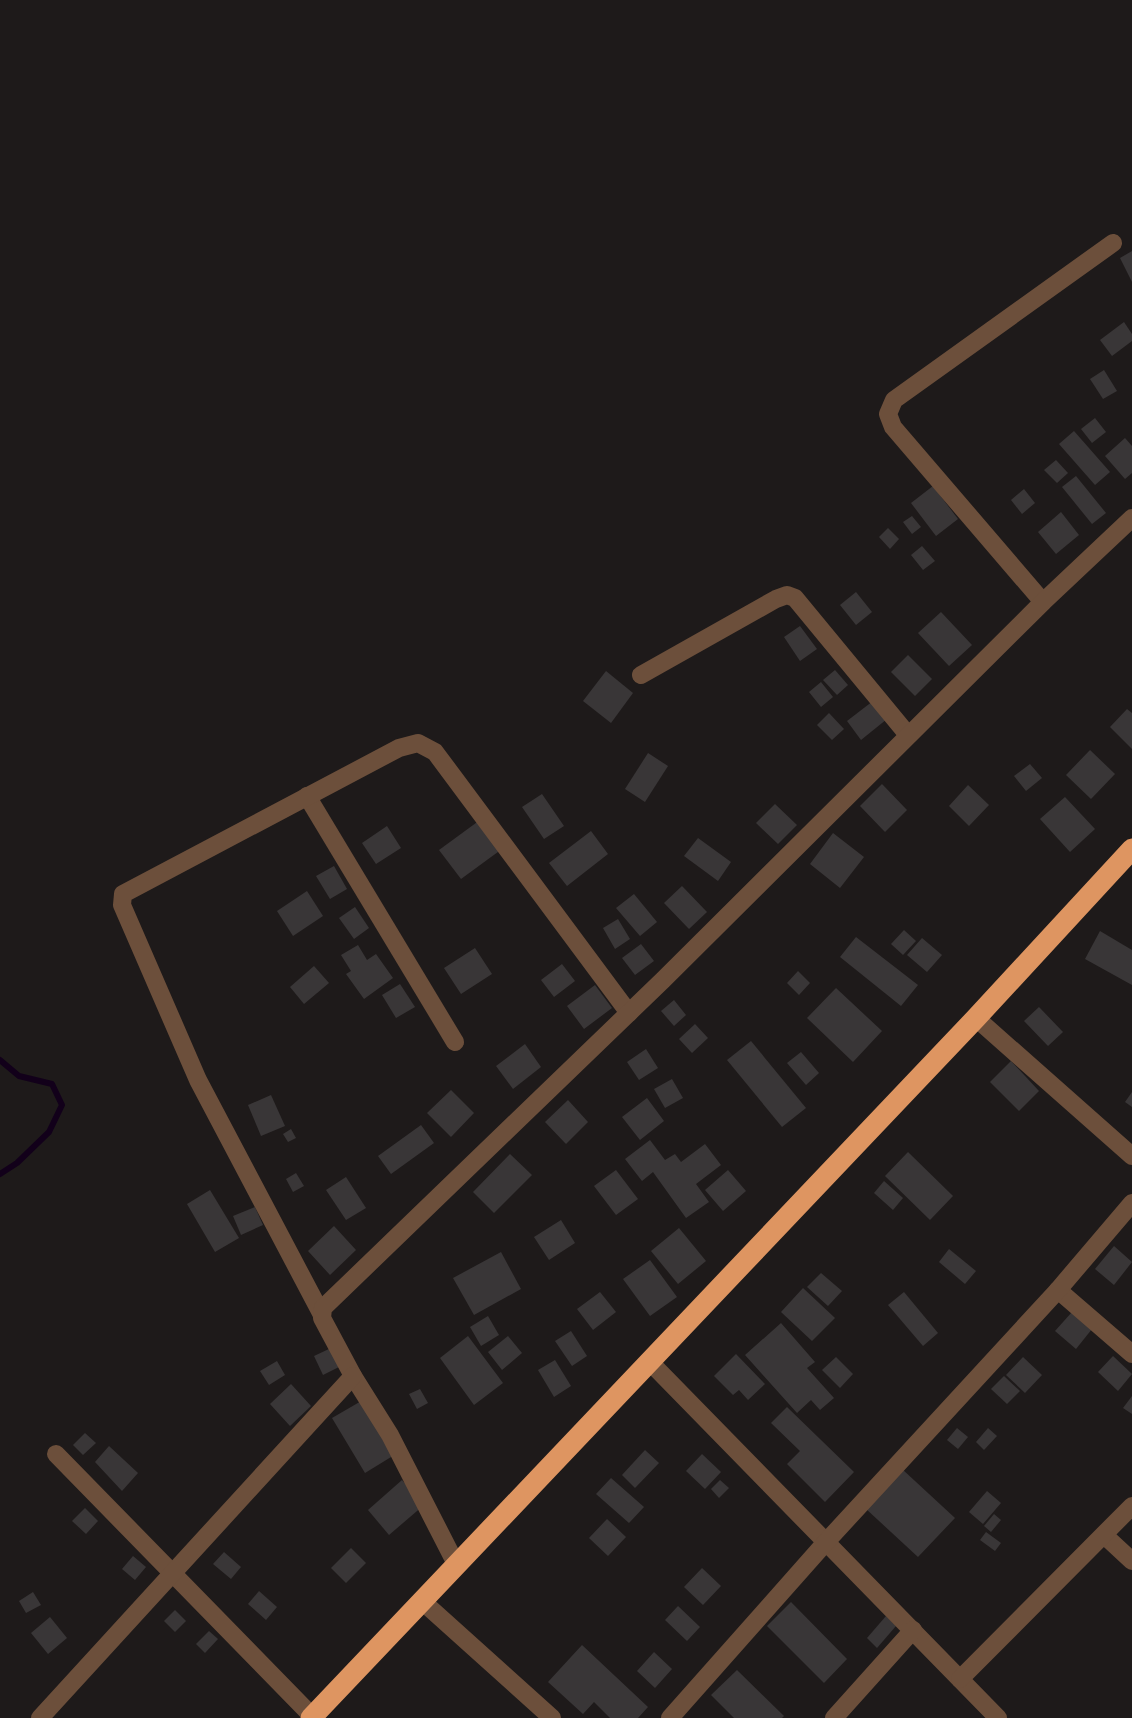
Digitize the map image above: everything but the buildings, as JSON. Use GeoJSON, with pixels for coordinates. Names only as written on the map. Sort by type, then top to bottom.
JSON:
{"type":"FeatureCollection","features":[{"type":"Feature","properties":{"kind":"highway"},"geometry":{"type":"LineString","coordinates":[[311,1717],[976,1018],[1132,849]]}},
{"type":"Feature","properties":{"kind":"street"},"geometry":{"type":"LineString","coordinates":[[1043,602],[893,427],[888,414],[894,400],[1113,243]]}},
{"type":"Feature","properties":{"kind":"street"},"geometry":{"type":"LineString","coordinates":[[321,1313],[323,1308],[629,1013],[908,734],[1132,518]]}},
{"type":"Feature","properties":{"kind":"street"},"geometry":{"type":"LineString","coordinates":[[641,676],[787,595],[795,598],[908,734]]}},
{"type":"Feature","properties":{"kind":"street"},"geometry":{"type":"LineString","coordinates":[[456,1564],[390,1436],[322,1318],[198,1080],[122,905],[123,894],[399,748],[418,743],[435,751],[629,1013]]}},
{"type":"Feature","properties":{"kind":"street"},"geometry":{"type":"LineString","coordinates":[[307,796],[455,1042]]}},
{"type":"Feature","properties":{"kind":"street"},"geometry":{"type":"LineString","coordinates":[[976,1018],[1132,1156]]}},
{"type":"Feature","properties":{"kind":"street"},"geometry":{"type":"LineString","coordinates":[[670,1718],[826,1542],[1058,1290],[1132,1203]]}},
{"type":"Feature","properties":{"kind":"street"},"geometry":{"type":"LineString","coordinates":[[1058,1290],[1132,1353]]}},
{"type":"Feature","properties":{"kind":"street"},"geometry":{"type":"LineString","coordinates":[[649,1361],[998,1718]]}},
{"type":"Feature","properties":{"kind":"street"},"geometry":{"type":"LineString","coordinates":[[40,1718],[353,1376]]}},
{"type":"Feature","properties":{"kind":"street"},"geometry":{"type":"LineString","coordinates":[[56,1454],[311,1717]]}},
{"type":"Feature","properties":{"kind":"street"},"geometry":{"type":"LineString","coordinates":[[960,1679],[1132,1506]]}},
{"type":"Feature","properties":{"kind":"street"},"geometry":{"type":"LineString","coordinates":[[1104,1535],[1132,1561]]}},
{"type":"Feature","properties":{"kind":"street"},"geometry":{"type":"LineString","coordinates":[[422,1601],[552,1718]]}},
{"type":"Feature","properties":{"kind":"street"},"geometry":{"type":"LineString","coordinates":[[834,1718],[913,1630]]}},
{"type":"Feature","properties":{"kind":"waterway"},"geometry":{"type":"LineString","coordinates":[[0,1060],[19,1076],[52,1084],[62,1105],[49,1132],[17,1163],[0,1174]]}}]}
